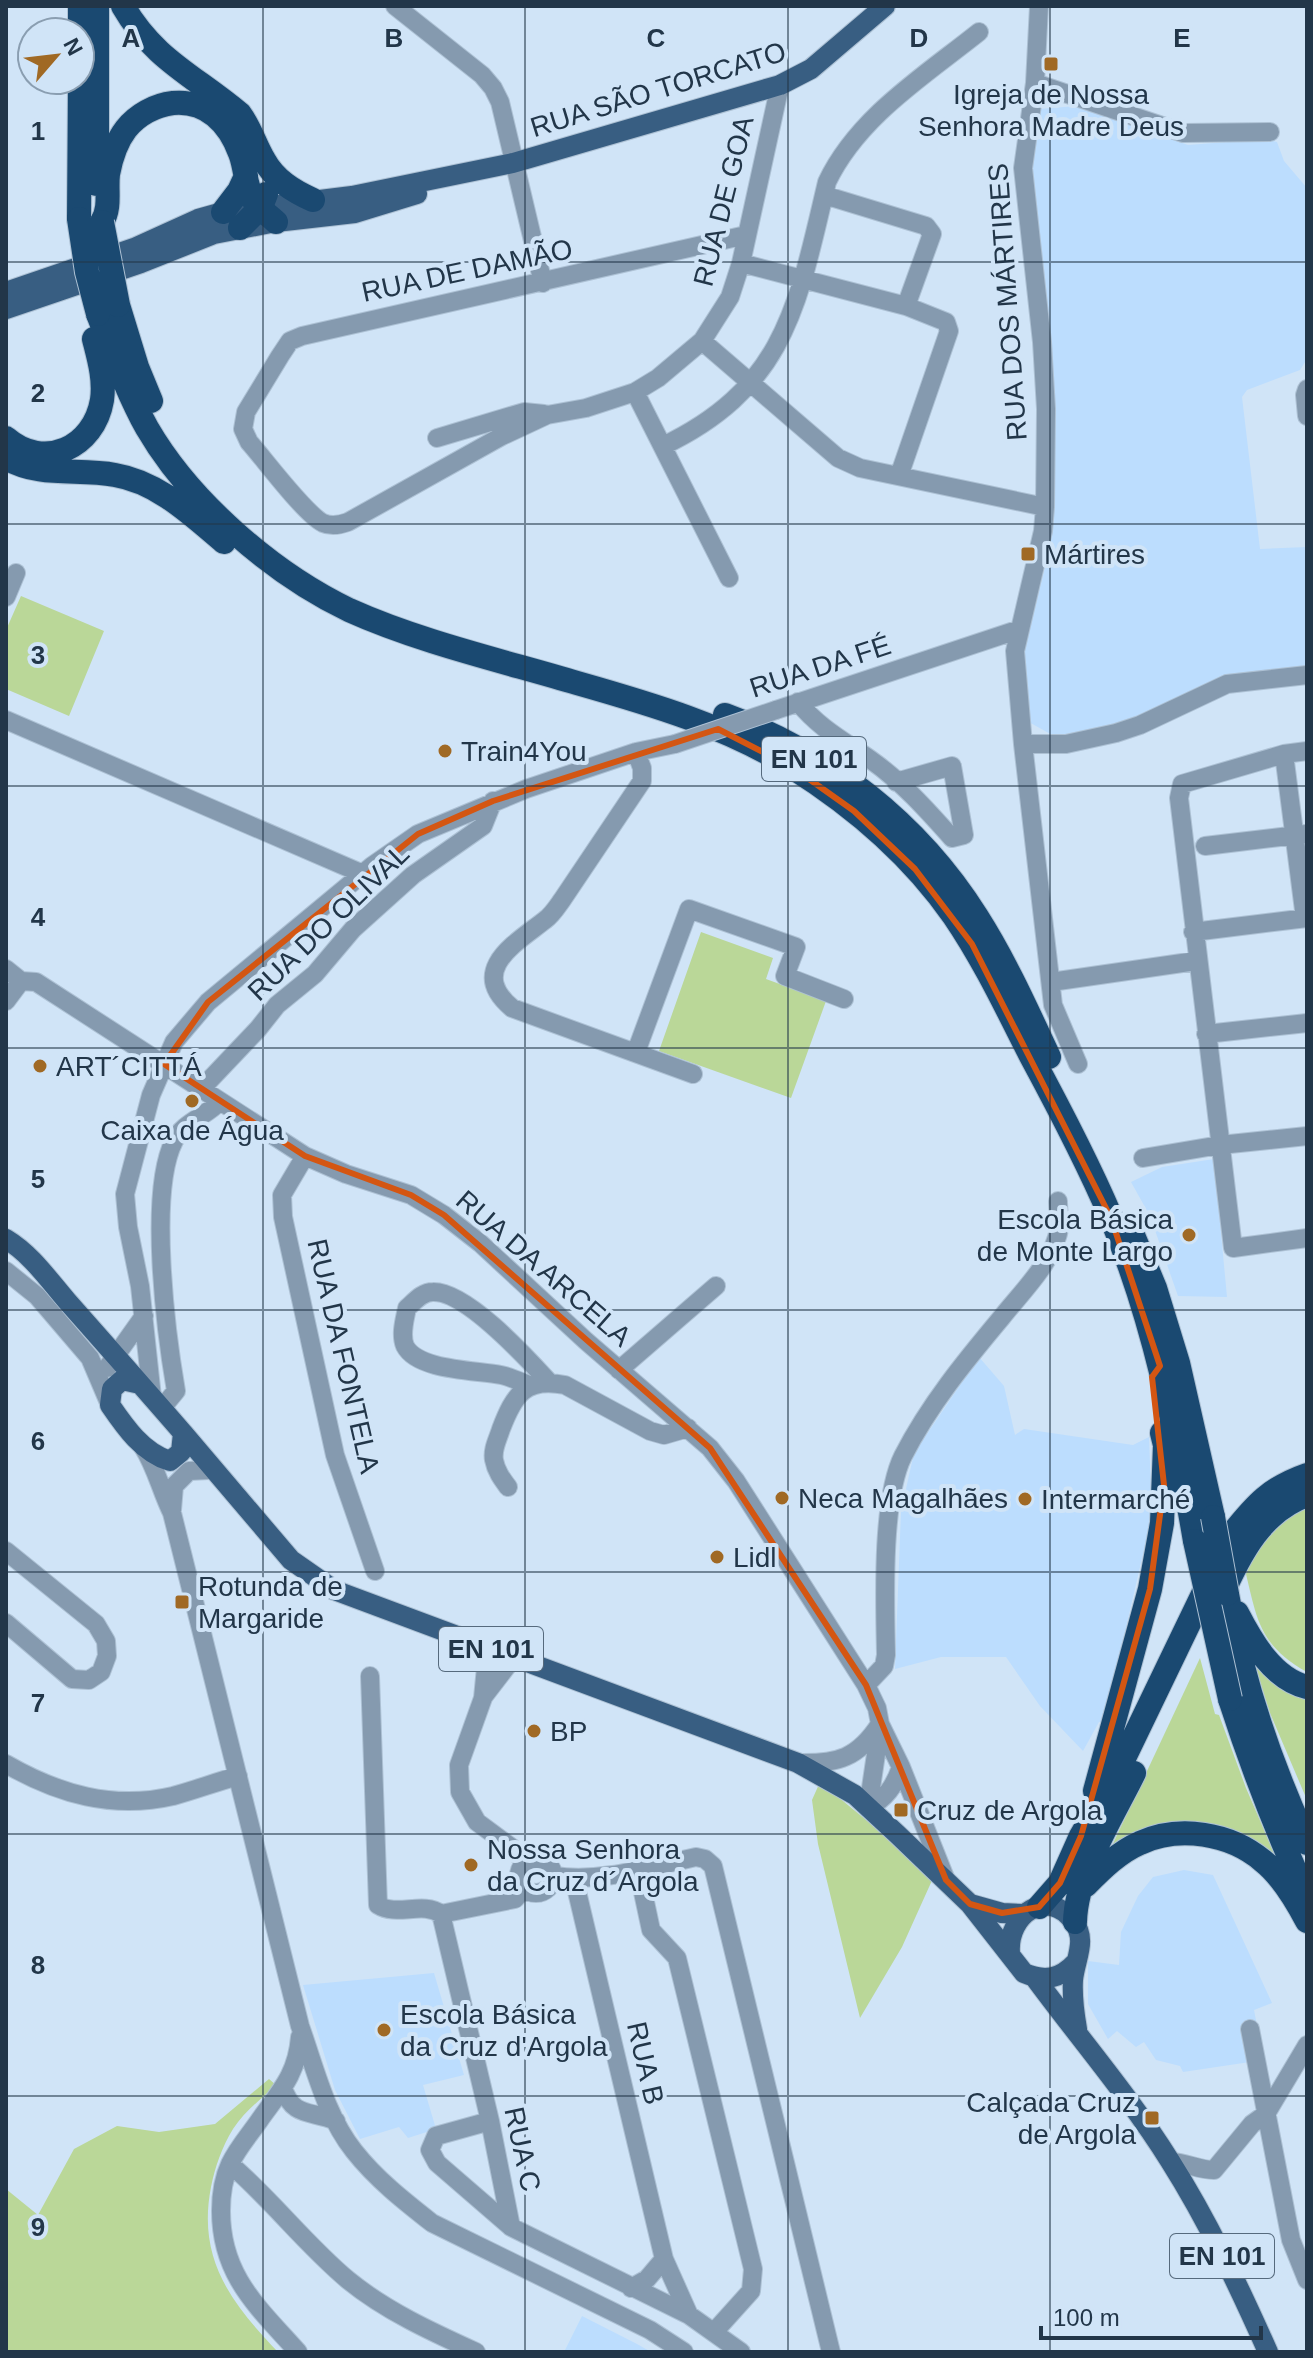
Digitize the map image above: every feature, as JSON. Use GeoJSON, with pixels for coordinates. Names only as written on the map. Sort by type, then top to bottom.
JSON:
{"type":"FeatureCollection","features":[{"type":"Feature","properties":{"kind":"highway","name":"EN 101"},"geometry":{"type":"LineString","coordinates":[[90,221],[96,174],[97,6]]}},
{"type":"Feature","properties":{"kind":"highway"},"geometry":{"type":"LineString","coordinates":[[123,6],[135,27],[162,56],[240,114],[249,127],[254,201],[269,215]]}},
{"type":"Feature","properties":{"kind":"highway","name":"EN 101"},"geometry":{"type":"LineString","coordinates":[[81,96],[90,221],[120,373],[148,429],[187,485],[236,535],[272,563],[347,609],[399,629],[681,715],[763,750],[854,811],[885,838],[939,896],[972,944],[1066,1122],[1111,1218],[1160,1366],[1230,1699],[1268,1808],[1307,1897]]}},
{"type":"Feature","properties":{"kind":"highway"},"geometry":{"type":"LineString","coordinates":[[90,221],[108,213],[108,176],[114,151],[127,128],[143,113],[163,104],[189,102],[214,112],[241,154],[254,168],[313,200]]}},
{"type":"Feature","properties":{"kind":"highway"},"geometry":{"type":"LineString","coordinates":[[254,168],[239,191],[231,220],[269,215]]}},
{"type":"Feature","properties":{"kind":"highway","name":"EN 101"},"geometry":{"type":"LineString","coordinates":[[108,309],[160,421],[196,476],[277,551],[307,571],[386,609],[662,692],[749,724],[855,784],[900,821],[942,868],[977,916],[1017,990],[1125,1215],[1155,1288],[1178,1363],[1227,1594],[1243,1642]]}},
{"type":"Feature","properties":{"kind":"highway"},"geometry":{"type":"LineString","coordinates":[[6,438],[23,449],[52,455],[70,449],[87,436],[99,412],[103,393],[102,373],[92,331],[108,309]]}},
{"type":"Feature","properties":{"kind":"highway"},"geometry":{"type":"LineString","coordinates":[[6,458],[35,470],[105,473],[138,481],[165,496],[249,563],[304,598],[340,615],[399,629]]}},
{"type":"Feature","properties":{"kind":"highway"},"geometry":{"type":"LineString","coordinates":[[1081,1836],[1150,1589],[1162,1523],[1165,1445],[1152,1377],[1160,1366]]}},
{"type":"Feature","properties":{"kind":"highway"},"geometry":{"type":"LineString","coordinates":[[1031,1911],[1048,1900],[1060,1883],[1081,1836],[1112,1783],[1232,1534],[1257,1502],[1281,1484],[1307,1475]]}},
{"type":"Feature","properties":{"kind":"highway"},"geometry":{"type":"LineString","coordinates":[[1075,1922],[1075,1909],[1084,1876],[1245,1546],[1269,1517],[1291,1501],[1307,1495]]}},
{"type":"Feature","properties":{"kind":"highway"},"geometry":{"type":"LineString","coordinates":[[1243,1642],[1298,1685],[1307,1687]]}},
{"type":"Feature","properties":{"kind":"highway"},"geometry":{"type":"LineString","coordinates":[[1243,1642],[1253,1706],[1307,1843]]}},
{"type":"Feature","properties":{"kind":"highway"},"geometry":{"type":"LineString","coordinates":[[1082,1890],[1118,1855],[1140,1842],[1164,1835],[1193,1832],[1241,1846],[1263,1861],[1281,1880],[1307,1921]]}},
{"type":"Feature","properties":{"kind":"main road","name":"RUA SÃO TORCATO"},"geometry":{"type":"LineString","coordinates":[[269,215],[313,200],[380,191],[513,163],[780,85],[811,69],[885,6]]}},
{"type":"Feature","properties":{"kind":"main road","name":"RUA SÃO TORCATO"},"geometry":{"type":"LineString","coordinates":[[269,215],[355,213],[383,206],[473,172]]}},
{"type":"Feature","properties":{"kind":"main road"},"geometry":{"type":"LineString","coordinates":[[6,292],[134,248],[198,219],[231,220]]}},
{"type":"Feature","properties":{"kind":"main road"},"geometry":{"type":"LineString","coordinates":[[6,309],[141,263],[198,239],[231,220]]}},
{"type":"Feature","properties":{"kind":"main road","name":"EN 101"},"geometry":{"type":"LineString","coordinates":[[6,1239],[20,1247],[99,1337],[111,1361],[151,1396],[291,1560],[334,1590],[798,1763],[855,1795],[970,1904],[1010,1953],[1015,1964],[1035,1978],[1133,2107],[1170,2162],[1218,2247],[1263,2350]]}},
{"type":"Feature","properties":{"kind":"main road","name":"EN 101"},"geometry":{"type":"LineString","coordinates":[[111,1361],[111,1397],[141,1444],[155,1457],[216,1474]]}},
{"type":"Feature","properties":{"kind":"main road"},"geometry":{"type":"LineString","coordinates":[[111,1397],[122,1380],[151,1396]]}},
{"type":"Feature","properties":{"kind":"main road"},"geometry":{"type":"LineString","coordinates":[[171,1459],[181,1452],[183,1433]]}},
{"type":"Feature","properties":{"kind":"main road"},"geometry":{"type":"LineString","coordinates":[[970,1904],[1002,1913],[1059,1909],[1075,1922],[1081,1949],[1076,1962],[1072,2006],[1078,2037]]}},
{"type":"Feature","properties":{"kind":"main road"},"geometry":{"type":"LineString","coordinates":[[1010,1953],[1009,1939],[1013,1925],[1031,1911]]}},
{"type":"Feature","properties":{"kind":"main road"},"geometry":{"type":"LineString","coordinates":[[1035,1978],[1051,1979],[1065,1973],[1076,1962]]}},
{"type":"Feature","properties":{"kind":"street"},"geometry":{"type":"LineString","coordinates":[[395,6],[482,75],[493,88],[500,102],[543,283]]}},
{"type":"Feature","properties":{"kind":"street","name":"RUA DOS MÁRTIRES"},"geometry":{"type":"LineString","coordinates":[[1039,6],[1035,83],[1023,168],[1046,396],[1045,507],[1043,531],[1015,651],[1053,1005],[1078,1064]]}},
{"type":"Feature","properties":{"kind":"street"},"geometry":{"type":"LineString","coordinates":[[663,446],[703,425],[734,402],[752,384],[773,354],[803,279],[833,169],[862,128],[979,32]]}},
{"type":"Feature","properties":{"kind":"street"},"geometry":{"type":"LineString","coordinates":[[1035,83],[1183,133],[1270,132]]}},
{"type":"Feature","properties":{"kind":"street","name":"RUA DE GOA"},"geometry":{"type":"LineString","coordinates":[[244,420],[243,429],[249,442],[305,507],[325,525],[337,526],[547,415],[586,408],[635,392],[658,378],[702,341],[730,297],[741,263],[780,85]]}},
{"type":"Feature","properties":{"kind":"street"},"geometry":{"type":"LineString","coordinates":[[824,195],[926,226],[932,234],[906,306]]}},
{"type":"Feature","properties":{"kind":"street","name":"RUA DE DAMÃO"},"geometry":{"type":"LineString","coordinates":[[244,420],[290,341],[302,336],[746,235]]}},
{"type":"Feature","properties":{"kind":"street"},"geometry":{"type":"LineString","coordinates":[[741,263],[906,306],[946,322],[949,331],[899,476]]}},
{"type":"Feature","properties":{"kind":"street"},"geometry":{"type":"LineString","coordinates":[[702,341],[838,458],[860,468],[1045,507]]}},
{"type":"Feature","properties":{"kind":"street"},"geometry":{"type":"LineString","coordinates":[[1307,389],[1307,416]]}},
{"type":"Feature","properties":{"kind":"street"},"geometry":{"type":"LineString","coordinates":[[635,392],[729,578]]}},
{"type":"Feature","properties":{"kind":"street","name":"RUA DE GOA"},"geometry":{"type":"LineString","coordinates":[[437,438],[524,412],[547,415]]}},
{"type":"Feature","properties":{"kind":"street"},"geometry":{"type":"LineString","coordinates":[[6,597],[16,573]]}},
{"type":"Feature","properties":{"kind":"street","name":"RUA DA FÉ"},"geometry":{"type":"LineString","coordinates":[[151,1396],[144,1316],[125,1194],[151,1095],[164,1064],[174,1042],[208,1002],[363,874],[418,834],[493,801],[636,752],[675,744],[1020,629]]}},
{"type":"Feature","properties":{"kind":"street"},"geometry":{"type":"LineString","coordinates":[[1023,744],[1066,744],[1116,733],[1227,684],[1307,675]]}},
{"type":"Feature","properties":{"kind":"street"},"geometry":{"type":"LineString","coordinates":[[798,702],[816,724],[873,761],[896,782]]}},
{"type":"Feature","properties":{"kind":"street"},"geometry":{"type":"LineString","coordinates":[[6,720],[363,874]]}},
{"type":"Feature","properties":{"kind":"street"},"geometry":{"type":"LineString","coordinates":[[1307,751],[1284,754],[1182,784],[1179,798],[1196,961],[1233,1248],[1307,1238]]}},
{"type":"Feature","properties":{"kind":"street"},"geometry":{"type":"LineString","coordinates":[[636,752],[642,768],[642,781],[548,917],[501,955],[494,983],[501,998],[512,1008],[693,1074]]}},
{"type":"Feature","properties":{"kind":"street"},"geometry":{"type":"LineString","coordinates":[[1193,932],[1306,918],[1301,835],[1284,754]]}},
{"type":"Feature","properties":{"kind":"street","name":"RUA DO OLIVAL"},"geometry":{"type":"LineString","coordinates":[[202,1088],[277,1005],[315,974],[353,929],[413,875],[483,826],[493,801]]}},
{"type":"Feature","properties":{"kind":"street"},"geometry":{"type":"LineString","coordinates":[[1205,846],[1301,835]]}},
{"type":"Feature","properties":{"kind":"street"},"geometry":{"type":"LineString","coordinates":[[636,1052],[689,909],[796,947],[785,976],[844,999]]}},
{"type":"Feature","properties":{"kind":"street"},"geometry":{"type":"LineString","coordinates":[[1051,982],[1196,961]]}},
{"type":"Feature","properties":{"kind":"street","name":"RUA DA ARCELA"},"geometry":{"type":"LineString","coordinates":[[6,969],[21,981],[36,982],[305,1156],[346,1174],[411,1195],[444,1215],[480,1243],[710,1448],[736,1481],[866,1685],[946,1880]]}},
{"type":"Feature","properties":{"kind":"street"},"geometry":{"type":"LineString","coordinates":[[6,1001],[21,981]]}},
{"type":"Feature","properties":{"kind":"street"},"geometry":{"type":"LineString","coordinates":[[1206,1034],[1307,1023]]}},
{"type":"Feature","properties":{"kind":"street"},"geometry":{"type":"LineString","coordinates":[[151,1396],[176,1391],[169,1353],[159,1206],[164,1172],[174,1140],[220,1101]]}},
{"type":"Feature","properties":{"kind":"street"},"geometry":{"type":"LineString","coordinates":[[1143,1158],[1220,1145],[1307,1136]]}},
{"type":"Feature","properties":{"kind":"street","name":"RUA DA FONTELA"},"geometry":{"type":"LineString","coordinates":[[305,1156],[282,1195],[283,1217],[335,1455],[375,1571]]}},
{"type":"Feature","properties":{"kind":"street"},"geometry":{"type":"LineString","coordinates":[[866,1685],[884,1666],[886,1655],[888,1534],[902,1458],[924,1420],[966,1361],[1044,1264],[1058,1236],[1058,1201]]}},
{"type":"Feature","properties":{"kind":"street"},"geometry":{"type":"LineString","coordinates":[[6,1271],[37,1296],[90,1358],[111,1397]]}},
{"type":"Feature","properties":{"kind":"street"},"geometry":{"type":"LineString","coordinates":[[619,1370],[716,1286]]}},
{"type":"Feature","properties":{"kind":"street"},"geometry":{"type":"LineString","coordinates":[[540,1384],[518,1349],[455,1297],[425,1293],[407,1308],[403,1337],[406,1347],[415,1355],[450,1368],[505,1375],[540,1384],[565,1385],[650,1431],[664,1435],[688,1428]]}},
{"type":"Feature","properties":{"kind":"street"},"geometry":{"type":"LineString","coordinates":[[111,1361],[144,1316]]}},
{"type":"Feature","properties":{"kind":"street"},"geometry":{"type":"LineString","coordinates":[[508,1487],[499,1475],[493,1458],[495,1447],[516,1395],[540,1384]]}},
{"type":"Feature","properties":{"kind":"street"},"geometry":{"type":"LineString","coordinates":[[141,1444],[153,1463],[172,1513],[300,2026],[317,2074],[321,2112],[372,2171],[432,2223],[650,2330],[684,2352]]}},
{"type":"Feature","properties":{"kind":"street"},"geometry":{"type":"LineString","coordinates":[[171,1459],[174,1486],[172,1513]]}},
{"type":"Feature","properties":{"kind":"street"},"geometry":{"type":"LineString","coordinates":[[174,1486],[189,1471],[216,1474]]}},
{"type":"Feature","properties":{"kind":"street"},"geometry":{"type":"LineString","coordinates":[[6,1551],[96,1624],[106,1641],[107,1656],[101,1672],[89,1680],[72,1679],[6,1623]]}},
{"type":"Feature","properties":{"kind":"street"},"geometry":{"type":"LineString","coordinates":[[488,1647],[483,1698],[459,1765],[460,1792],[477,1822],[515,1850],[524,1863]]}},
{"type":"Feature","properties":{"kind":"street"},"geometry":{"type":"LineString","coordinates":[[483,1698],[514,1657]]}},
{"type":"Feature","properties":{"kind":"street"},"geometry":{"type":"LineString","coordinates":[[370,1676],[378,1905],[386,1910],[434,1908],[441,1914],[515,1899],[524,1888]]}},
{"type":"Feature","properties":{"kind":"street"},"geometry":{"type":"LineString","coordinates":[[798,1763],[838,1761],[856,1752],[880,1724]]}},
{"type":"Feature","properties":{"kind":"street"},"geometry":{"type":"LineString","coordinates":[[868,1808],[880,1724]]}},
{"type":"Feature","properties":{"kind":"street"},"geometry":{"type":"LineString","coordinates":[[6,1764],[60,1791],[113,1802],[168,1797],[238,1776]]}},
{"type":"Feature","properties":{"kind":"street"},"geometry":{"type":"LineString","coordinates":[[868,1808],[884,1799],[896,1782],[901,1767]]}},
{"type":"Feature","properties":{"kind":"street"},"geometry":{"type":"LineString","coordinates":[[554,1876],[597,1878],[696,1857],[705,1859],[713,1866],[831,2352]]}},
{"type":"Feature","properties":{"kind":"street"},"geometry":{"type":"LineString","coordinates":[[537,1858],[549,1864],[554,1876],[548,1888],[536,1893],[524,1888],[519,1875],[524,1863],[537,1858]]}},
{"type":"Feature","properties":{"kind":"street"},"geometry":{"type":"LineString","coordinates":[[638,1869],[651,1930],[677,1958],[753,2269],[751,2291],[715,2331]]}},
{"type":"Feature","properties":{"kind":"street","name":"RUA B"},"geometry":{"type":"LineString","coordinates":[[574,1879],[664,2259],[689,2315]]}},
{"type":"Feature","properties":{"kind":"street","name":"RUA C"},"geometry":{"type":"LineString","coordinates":[[441,1914],[490,2121],[511,2227],[689,2315],[741,2352]]}},
{"type":"Feature","properties":{"kind":"street"},"geometry":{"type":"LineString","coordinates":[[298,2352],[245,2293],[232,2270],[223,2244],[221,2224],[222,2193],[230,2164],[288,2080],[298,2060],[300,2026]]}},
{"type":"Feature","properties":{"kind":"street"},"geometry":{"type":"LineString","coordinates":[[1250,2029],[1291,2240],[1307,2280]]}},
{"type":"Feature","properties":{"kind":"street"},"geometry":{"type":"LineString","coordinates":[[1170,2162],[1214,2170],[1252,2124],[1266,2114],[1307,2045]]}},
{"type":"Feature","properties":{"kind":"street"},"geometry":{"type":"LineString","coordinates":[[288,2080],[303,2069],[317,2074]]}},
{"type":"Feature","properties":{"kind":"street"},"geometry":{"type":"LineString","coordinates":[[288,2080],[291,2105],[321,2112]]}},
{"type":"Feature","properties":{"kind":"street"},"geometry":{"type":"LineString","coordinates":[[256,2125],[321,2112]]}},
{"type":"Feature","properties":{"kind":"street"},"geometry":{"type":"LineString","coordinates":[[490,2121],[436,2136],[430,2150],[437,2163],[511,2227]]}},
{"type":"Feature","properties":{"kind":"street"},"geometry":{"type":"LineString","coordinates":[[230,2164],[254,2184],[306,2240],[350,2281],[396,2313],[476,2352]]}},
{"type":"Feature","properties":{"kind":"street"},"geometry":{"type":"LineString","coordinates":[[631,2288],[647,2279],[664,2259]]}},
{"type":"Feature","properties":{"kind":"highlighted area"},"geometry":{"type":"Polygon","coordinates":[[[718,729],[792,767],[854,811],[915,869],[972,944],[1111,1218],[1160,1366],[1152,1377],[1164,1485],[1150,1589],[1081,1836],[1060,1883],[1039,1907],[1002,1913],[970,1904],[946,1880],[866,1685],[710,1448],[444,1215],[411,1195],[305,1156],[164,1064],[208,1002],[418,834],[493,801],[718,729]]]}},
{"type":"Feature","properties":{"kind":"shaded area"},"geometry":{"type":"Polygon","coordinates":[[[1077,106],[1188,145],[1265,139],[1277,142],[1284,161],[1307,188],[1307,359],[1300,370],[1247,390],[1242,397],[1260,549],[1307,547],[1307,666],[1230,676],[1130,723],[1054,736],[1027,721],[1021,665],[1048,555],[1054,511],[1054,458],[1028,163],[1038,109],[1077,106]]]}},
{"type":"Feature","properties":{"kind":"shaded area","name":"Escola Básica de Monte Largo"},"geometry":{"type":"Polygon","coordinates":[[[1214,1159],[1227,1297],[1178,1296],[1150,1216],[1131,1182],[1162,1167],[1214,1159]]]}},
{"type":"Feature","properties":{"kind":"shaded area"},"geometry":{"type":"Polygon","coordinates":[[[979,1357],[1004,1386],[1015,1435],[1024,1429],[1133,1445],[1149,1437],[1152,1515],[1104,1723],[1099,1722],[1083,1751],[1040,1706],[1006,1657],[941,1657],[895,1669],[901,1511],[914,1453],[979,1357]]]}},
{"type":"Feature","properties":{"kind":"shaded area"},"geometry":{"type":"Polygon","coordinates":[[[1184,1870],[1213,1875],[1272,2003],[1254,2010],[1258,2031],[1250,2062],[1183,2072],[1180,2066],[1156,2060],[1144,2042],[1136,2047],[1117,2031],[1108,2039],[1088,2004],[1088,1961],[1119,1965],[1121,1932],[1138,1896],[1153,1877],[1184,1870]]]}},
{"type":"Feature","properties":{"kind":"shaded area","name":"Escola Básica da Cruz d'Argola"},"geometry":{"type":"Polygon","coordinates":[[[434,1973],[464,2075],[423,2085],[436,2129],[408,2138],[399,2127],[360,2139],[335,2090],[303,1985],[434,1973]]]}},
{"type":"Feature","properties":{"kind":"shaded area"},"geometry":{"type":"Polygon","coordinates":[[[582,2316],[637,2344],[651,2352],[564,2352],[582,2316]]]}},
{"type":"Feature","properties":{"kind":"green space"},"geometry":{"type":"Polygon","coordinates":[[[21,596],[104,631],[69,716],[6,689],[6,630],[21,596]]]}},
{"type":"Feature","properties":{"kind":"green space"},"geometry":{"type":"Polygon","coordinates":[[[701,932],[773,958],[766,979],[826,1001],[791,1098],[659,1051],[701,932]]]}},
{"type":"Feature","properties":{"kind":"green space"},"geometry":{"type":"Polygon","coordinates":[[[1307,1505],[1307,1672],[1278,1651],[1269,1640],[1256,1615],[1244,1566],[1275,1525],[1307,1505]]]}},
{"type":"Feature","properties":{"kind":"green space"},"geometry":{"type":"Polygon","coordinates":[[[1250,1650],[1307,1698],[1307,1800],[1270,1713],[1250,1650]]]}},
{"type":"Feature","properties":{"kind":"green space"},"geometry":{"type":"Polygon","coordinates":[[[1200,1658],[1215,1714],[1219,1715],[1277,1860],[1239,1833],[1110,1850],[1200,1658]]]}},
{"type":"Feature","properties":{"kind":"green space"},"geometry":{"type":"Polygon","coordinates":[[[820,1782],[934,1876],[902,1947],[860,2018],[818,1844],[812,1800],[820,1782]]]}},
{"type":"Feature","properties":{"kind":"green space"},"geometry":{"type":"Polygon","coordinates":[[[269,2079],[276,2085],[242,2117],[225,2143],[213,2180],[208,2213],[209,2236],[222,2278],[246,2316],[278,2352],[6,2352],[6,2189],[38,2215],[74,2149],[117,2126],[159,2132],[215,2124],[269,2079]]]}},
{"type":"Feature","properties":{"kind":"place","name":"Igreja de Nossa Senhora Madre Deus"},"geometry":{"type":"Point","coordinates":[1051,64]}},
{"type":"Feature","properties":{"kind":"place","name":"Mártires"},"geometry":{"type":"Point","coordinates":[1028,554]}},
{"type":"Feature","properties":{"kind":"place","name":"Train4You"},"geometry":{"type":"Point","coordinates":[445,751]}},
{"type":"Feature","properties":{"kind":"place","name":"ART´CITTÁ"},"geometry":{"type":"Point","coordinates":[40,1066]}},
{"type":"Feature","properties":{"kind":"place","name":"Caixa de Água"},"geometry":{"type":"Point","coordinates":[192,1101]}},
{"type":"Feature","properties":{"kind":"place","name":"Escola Básica de Monte Largo"},"geometry":{"type":"Point","coordinates":[1189,1235]}},
{"type":"Feature","properties":{"kind":"place","name":"Neca Magalhães"},"geometry":{"type":"Point","coordinates":[782,1498]}},
{"type":"Feature","properties":{"kind":"place","name":"Intermarché"},"geometry":{"type":"Point","coordinates":[1025,1499]}},
{"type":"Feature","properties":{"kind":"place","name":"Lidl"},"geometry":{"type":"Point","coordinates":[717,1557]}},
{"type":"Feature","properties":{"kind":"place","name":"Rotunda de Margaride"},"geometry":{"type":"Point","coordinates":[182,1602]}},
{"type":"Feature","properties":{"kind":"place","name":"BP"},"geometry":{"type":"Point","coordinates":[534,1731]}},
{"type":"Feature","properties":{"kind":"place","name":"Cruz de Argola"},"geometry":{"type":"Point","coordinates":[901,1810]}},
{"type":"Feature","properties":{"kind":"place","name":"Nossa Senhora da Cruz d´Argola"},"geometry":{"type":"Point","coordinates":[471,1865]}},
{"type":"Feature","properties":{"kind":"place","name":"Escola Básica da Cruz d'Argola"},"geometry":{"type":"Point","coordinates":[384,2030]}},
{"type":"Feature","properties":{"kind":"place","name":"Calçada Cruz de Argola"},"geometry":{"type":"Point","coordinates":[1152,2118]}}]}
